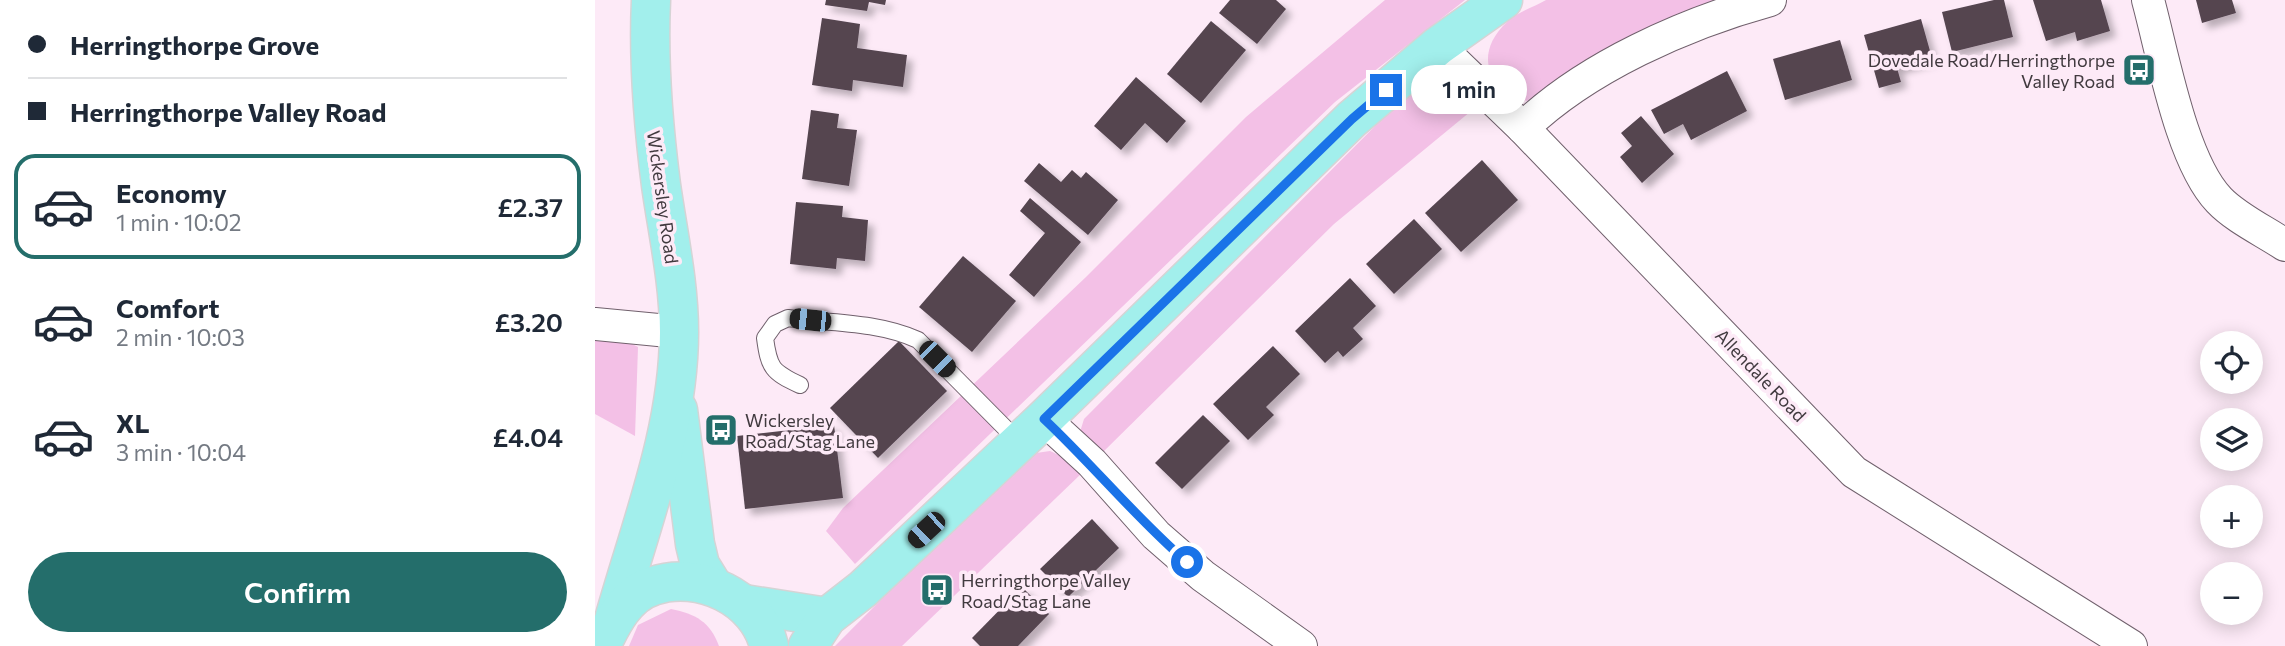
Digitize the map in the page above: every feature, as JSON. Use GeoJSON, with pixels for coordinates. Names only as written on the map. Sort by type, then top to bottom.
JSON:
{"type":"FeatureCollection","features":[{"type":"Feature","properties":{"kind":"main road","name":"Wickersley Road"},"geometry":{"type":"LineString","coordinates":[[608,631],[653,486],[675,394],[679,332],[650,99],[651,0]]}},
{"type":"Feature","properties":{"kind":"main road"},"geometry":{"type":"LineString","coordinates":[[608,631],[635,597],[653,586],[683,583],[728,595],[818,631],[1032,430],[1352,119],[1438,46],[1503,0]]}},
{"type":"Feature","properties":{"kind":"main road","name":"Wickersley Road"},"geometry":{"type":"LineString","coordinates":[[675,394],[700,565],[765,629],[769,646]]}},
{"type":"Feature","properties":{"kind":"street"},"geometry":{"type":"LineString","coordinates":[[1523,128],[1540,112],[1583,81],[1639,51],[1770,0]]}},
{"type":"Feature","properties":{"kind":"street"},"geometry":{"type":"LineString","coordinates":[[2148,0],[2187,141],[2201,179],[2221,202],[2285,245]]}},
{"type":"Feature","properties":{"kind":"street","name":"Allendale Road"},"geometry":{"type":"LineString","coordinates":[[1438,46],[1523,128],[1854,472],[2131,646]]}},
{"type":"Feature","properties":{"kind":"street"},"geometry":{"type":"LineString","coordinates":[[595,324],[679,332]]}},
{"type":"Feature","properties":{"kind":"street"},"geometry":{"type":"LineString","coordinates":[[1032,430],[1092,463],[1174,551],[1203,576],[1301,646]]}},
{"type":"Feature","properties":{"kind":"lane"},"geometry":{"type":"LineString","coordinates":[[800,385],[779,375],[769,362],[765,338],[775,324],[788,318],[874,327],[919,340],[1032,430]]}},
{"type":"Feature","properties":{"kind":"shaded area"},"geometry":{"type":"Polygon","coordinates":[[[1385,0],[1465,0],[1335,102],[855,564],[826,531],[843,508],[1086,277],[1246,117],[1385,0]]]}},
{"type":"Feature","properties":{"kind":"shaded area"},"geometry":{"type":"Polygon","coordinates":[[[1546,0],[1730,0],[1527,101],[1502,88],[1494,78],[1489,68],[1490,46],[1511,18],[1546,0]]]}},
{"type":"Feature","properties":{"kind":"shaded area"},"geometry":{"type":"Polygon","coordinates":[[[1436,83],[1457,90],[1476,107],[1334,224],[1100,455],[1080,432],[1084,419],[1389,112],[1414,90],[1436,83]]]}},
{"type":"Feature","properties":{"kind":"shaded area"},"geometry":{"type":"Polygon","coordinates":[[[595,339],[628,342],[638,347],[635,436],[595,414],[595,339]]]}},
{"type":"Feature","properties":{"kind":"shaded area"},"geometry":{"type":"Polygon","coordinates":[[[1050,451],[1063,457],[1082,473],[902,646],[835,646],[1009,471],[1036,453],[1050,451]]]}},
{"type":"Feature","properties":{"kind":"shaded area"},"geometry":{"type":"Polygon","coordinates":[[[671,609],[701,620],[719,646],[629,646],[638,625],[671,609]]]}},
{"type":"Feature","properties":{"kind":"building"},"geometry":{"type":"Polygon","coordinates":[[[826,0],[886,0],[885,5],[869,2],[867,11],[825,5],[826,0]]]}},
{"type":"Feature","properties":{"kind":"building"},"geometry":{"type":"Polygon","coordinates":[[[1230,0],[1276,0],[1286,9],[1257,44],[1219,13],[1230,0]]]}},
{"type":"Feature","properties":{"kind":"building"},"geometry":{"type":"Polygon","coordinates":[[[2004,0],[2013,37],[1952,52],[1942,12],[2004,0]]]}},
{"type":"Feature","properties":{"kind":"building"},"geometry":{"type":"Polygon","coordinates":[[[2033,0],[2101,0],[2110,31],[2077,41],[2075,32],[2046,41],[2033,0]]]}},
{"type":"Feature","properties":{"kind":"building"},"geometry":{"type":"Polygon","coordinates":[[[2196,0],[2232,0],[2236,13],[2202,23],[2196,0]]]}},
{"type":"Feature","properties":{"kind":"building"},"geometry":{"type":"Polygon","coordinates":[[[822,18],[860,24],[857,48],[907,55],[903,87],[853,80],[852,91],[812,85],[822,18]]]}},
{"type":"Feature","properties":{"kind":"building"},"geometry":{"type":"Polygon","coordinates":[[[1921,19],[1932,58],[1897,68],[1901,82],[1879,88],[1864,35],[1921,19]]]}},
{"type":"Feature","properties":{"kind":"building"},"geometry":{"type":"Polygon","coordinates":[[[1211,21],[1246,50],[1201,103],[1167,74],[1211,21]]]}},
{"type":"Feature","properties":{"kind":"building"},"geometry":{"type":"Polygon","coordinates":[[[1840,40],[1852,80],[1785,100],[1773,59],[1840,40]]]}},
{"type":"Feature","properties":{"kind":"building"},"geometry":{"type":"Polygon","coordinates":[[[1727,71],[1747,111],[1691,140],[1683,124],[1664,134],[1651,110],[1727,71]]]}},
{"type":"Feature","properties":{"kind":"building"},"geometry":{"type":"Polygon","coordinates":[[[1136,77],[1186,121],[1167,143],[1145,123],[1121,150],[1094,126],[1136,77]]]}},
{"type":"Feature","properties":{"kind":"building"},"geometry":{"type":"Polygon","coordinates":[[[811,110],[839,114],[837,128],[857,130],[849,186],[802,179],[811,110]]]}},
{"type":"Feature","properties":{"kind":"building"},"geometry":{"type":"Polygon","coordinates":[[[1641,116],[1674,154],[1642,183],[1620,157],[1632,146],[1621,133],[1641,116]]]}},
{"type":"Feature","properties":{"kind":"building"},"geometry":{"type":"Polygon","coordinates":[[[1482,160],[1518,200],[1461,252],[1425,213],[1482,160]]]}},
{"type":"Feature","properties":{"kind":"building"},"geometry":{"type":"Polygon","coordinates":[[[1039,163],[1061,182],[1072,170],[1081,178],[1086,172],[1118,200],[1088,235],[1024,181],[1039,163]]]}},
{"type":"Feature","properties":{"kind":"building"},"geometry":{"type":"Polygon","coordinates":[[[1030,198],[1081,242],[1034,297],[1009,275],[1045,233],[1020,211],[1030,198]]]}},
{"type":"Feature","properties":{"kind":"building"},"geometry":{"type":"Polygon","coordinates":[[[796,202],[843,206],[842,217],[868,220],[865,261],[837,258],[836,269],[790,264],[796,202]]]}},
{"type":"Feature","properties":{"kind":"building"},"geometry":{"type":"Polygon","coordinates":[[[1414,219],[1442,249],[1394,294],[1366,264],[1414,219]]]}},
{"type":"Feature","properties":{"kind":"building"},"geometry":{"type":"Polygon","coordinates":[[[963,256],[1016,301],[972,352],[919,307],[963,256]]]}},
{"type":"Feature","properties":{"kind":"building"},"geometry":{"type":"Polygon","coordinates":[[[1350,278],[1376,306],[1353,328],[1363,339],[1343,357],[1338,351],[1325,363],[1295,331],[1350,278]]]}},
{"type":"Feature","properties":{"kind":"building"},"geometry":{"type":"Polygon","coordinates":[[[899,341],[947,391],[878,458],[830,408],[899,341]]]}},
{"type":"Feature","properties":{"kind":"building"},"geometry":{"type":"Polygon","coordinates":[[[1273,346],[1300,374],[1266,407],[1274,415],[1248,440],[1213,404],[1273,346]]]}},
{"type":"Feature","properties":{"kind":"building"},"geometry":{"type":"Polygon","coordinates":[[[1203,415],[1230,441],[1182,489],[1155,463],[1203,415]]]}},
{"type":"Feature","properties":{"kind":"building"},"geometry":{"type":"Polygon","coordinates":[[[834,425],[843,498],[745,509],[737,436],[834,425]]]}},
{"type":"Feature","properties":{"kind":"building"},"geometry":{"type":"Polygon","coordinates":[[[1092,519],[1119,548],[1068,597],[1040,569],[1092,519]]]}},
{"type":"Feature","properties":{"kind":"building"},"geometry":{"type":"Polygon","coordinates":[[[1022,587],[1049,614],[1018,646],[980,646],[972,638],[1022,587]]]}},
{"type":"Feature","properties":{"kind":"place","name":"Dovedale Road/Herringthorpe Valley Road"},"geometry":{"type":"Point","coordinates":[2139,70]}},
{"type":"Feature","properties":{"kind":"place","name":"Wickersley Road/Stag Lane"},"geometry":{"type":"Point","coordinates":[721,430]}},
{"type":"Feature","properties":{"kind":"place","name":"Herringthorpe Valley Road/Stag Lane"},"geometry":{"type":"Point","coordinates":[937,590]}},
{"type":"Feature","properties":{"kind":"route"},"geometry":{"type":"LineString","coordinates":[[1187,562],[1156,535],[1092,463],[1044,419],[1352,119],[1386,90]]}}]}
